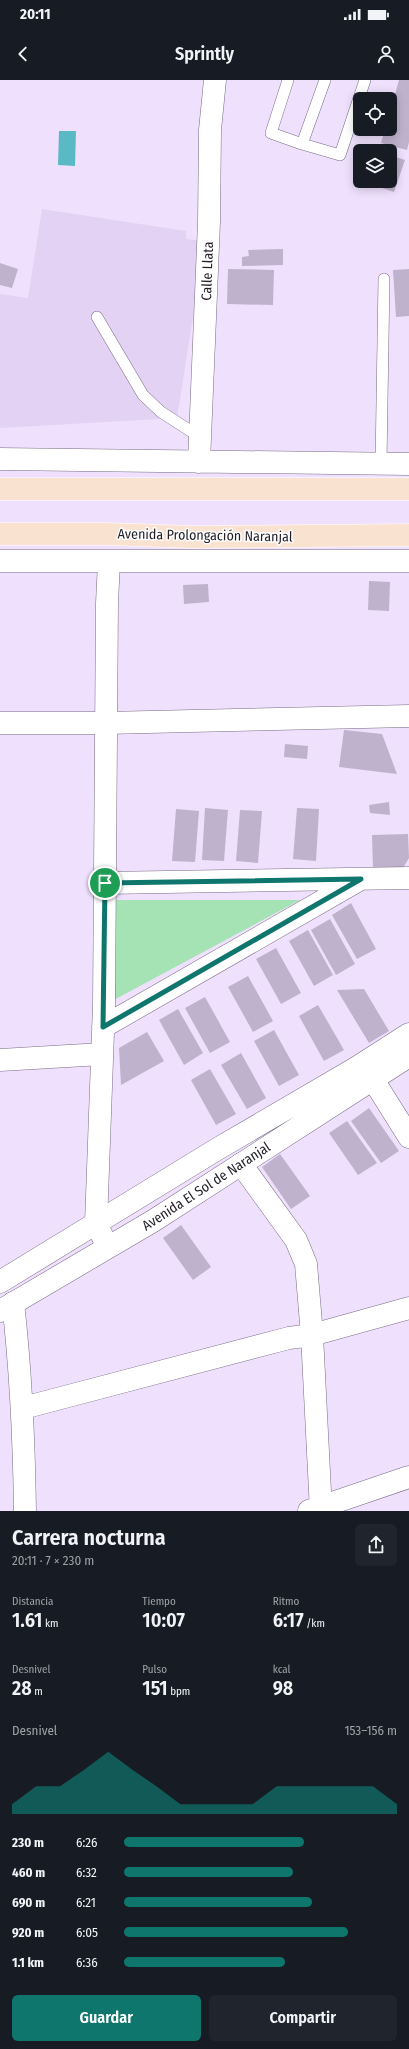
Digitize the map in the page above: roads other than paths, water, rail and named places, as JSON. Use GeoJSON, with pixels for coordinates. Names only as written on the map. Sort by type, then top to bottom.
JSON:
{"type":"FeatureCollection","features":[{"type":"Feature","properties":{"kind":"main road"},"geometry":{"type":"LineString","coordinates":[[0,489],[409,488]]}},
{"type":"Feature","properties":{"kind":"main road","name":"Avenida Prolongación Naranjal"},"geometry":{"type":"LineString","coordinates":[[0,534],[107,534],[192,537],[409,535]]}},
{"type":"Feature","properties":{"kind":"street","name":"Calle Llata"},"geometry":{"type":"LineString","coordinates":[[199,462],[209,222],[210,130],[215,80]]}},
{"type":"Feature","properties":{"kind":"street"},"geometry":{"type":"LineString","coordinates":[[0,459],[409,464]]}},
{"type":"Feature","properties":{"kind":"street"},"geometry":{"type":"LineString","coordinates":[[409,535],[409,543]]}},
{"type":"Feature","properties":{"kind":"street","name":"Avenida Prolongación Naranjal"},"geometry":{"type":"LineString","coordinates":[[0,562],[409,561]]}},
{"type":"Feature","properties":{"kind":"street"},"geometry":{"type":"LineString","coordinates":[[108,1247],[96,1224],[103,1027],[109,562]]}},
{"type":"Feature","properties":{"kind":"street"},"geometry":{"type":"LineString","coordinates":[[0,722],[106,723],[409,716]]}},
{"type":"Feature","properties":{"kind":"street"},"geometry":{"type":"LineString","coordinates":[[105,883],[409,878]]}},
{"type":"Feature","properties":{"kind":"street"},"geometry":{"type":"LineString","coordinates":[[103,1027],[361,879]]}},
{"type":"Feature","properties":{"kind":"street","name":"Avenida El Sol de Naranjal"},"geometry":{"type":"LineString","coordinates":[[0,1282],[219,1148],[356,1068],[409,1034]]}},
{"type":"Feature","properties":{"kind":"street"},"geometry":{"type":"LineString","coordinates":[[0,1060],[102,1054]]}},
{"type":"Feature","properties":{"kind":"street","name":"Avenida El Sol de Naranjal"},"geometry":{"type":"LineString","coordinates":[[7,1307],[153,1221],[372,1078],[409,1056]]}},
{"type":"Feature","properties":{"kind":"street"},"geometry":{"type":"LineString","coordinates":[[372,1078],[409,1137]]}},
{"type":"Feature","properties":{"kind":"street"},"geometry":{"type":"LineString","coordinates":[[240,1164],[296,1240],[306,1264],[312,1335],[317,1510],[409,1477]]}},
{"type":"Feature","properties":{"kind":"street"},"geometry":{"type":"LineString","coordinates":[[7,1307],[19,1354],[23,1408],[25,1511]]}},
{"type":"Feature","properties":{"kind":"street"},"geometry":{"type":"LineString","coordinates":[[23,1408],[289,1338],[312,1335],[409,1308]]}},
{"type":"Feature","properties":{"kind":"lane"},"geometry":{"type":"LineString","coordinates":[[288,80],[271,133],[340,155],[365,80]]}},
{"type":"Feature","properties":{"kind":"lane"},"geometry":{"type":"LineString","coordinates":[[302,144],[325,80]]}},
{"type":"Feature","properties":{"kind":"lane"},"geometry":{"type":"LineString","coordinates":[[381,464],[384,279]]}},
{"type":"Feature","properties":{"kind":"lane"},"geometry":{"type":"LineString","coordinates":[[97,317],[143,395],[161,412],[200,437]]}},
{"type":"Feature","properties":{"kind":"water"},"geometry":{"type":"Polygon","coordinates":[[[59,131],[76,131],[75,166],[58,165],[59,131]]]}}]}
